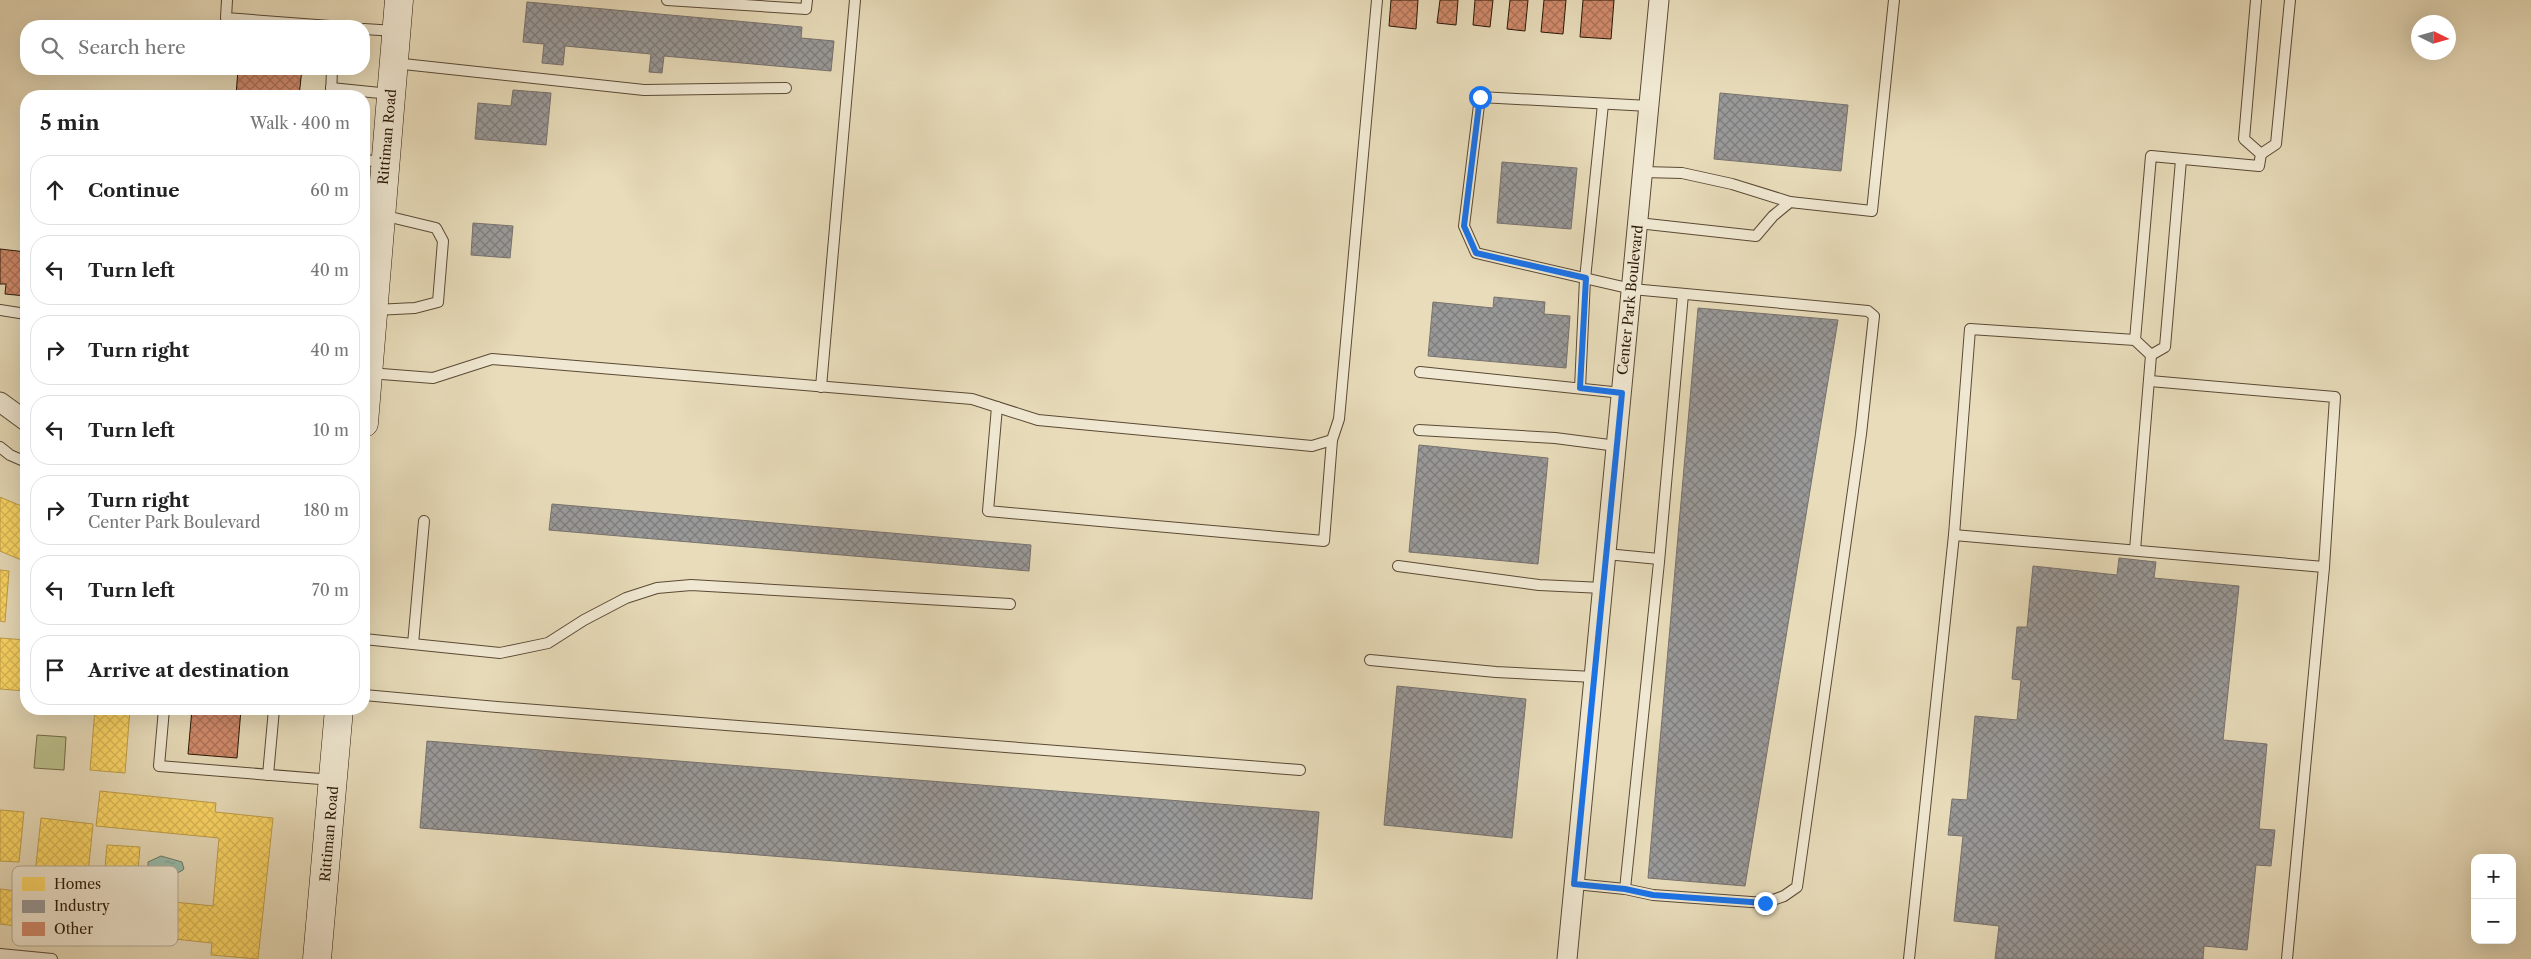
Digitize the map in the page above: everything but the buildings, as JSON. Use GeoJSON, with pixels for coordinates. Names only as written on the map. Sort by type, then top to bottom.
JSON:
{"type":"FeatureCollection","features":[{"type":"Feature","properties":{"kind":"main road","name":"Rittiman Road"},"geometry":{"type":"LineString","coordinates":[[370,348],[373,310],[370,274],[378,220],[374,161],[391,94],[399,0]]}},
{"type":"Feature","properties":{"kind":"main road","name":"Rittiman Road"},"geometry":{"type":"LineString","coordinates":[[317,959],[339,715]]}},
{"type":"Feature","properties":{"kind":"street","name":"Center Park Boulevard"},"geometry":{"type":"LineString","coordinates":[[1567,959],[1659,0]]}},
{"type":"Feature","properties":{"kind":"street"},"geometry":{"type":"LineString","coordinates":[[0,402],[20,417]]}},
{"type":"Feature","properties":{"kind":"lane"},"geometry":{"type":"LineString","coordinates":[[228,0],[226,18],[252,20]]}},
{"type":"Feature","properties":{"kind":"lane"},"geometry":{"type":"LineString","coordinates":[[666,0],[806,9],[807,0]]}},
{"type":"Feature","properties":{"kind":"lane"},"geometry":{"type":"LineString","coordinates":[[821,386],[855,0]]}},
{"type":"Feature","properties":{"kind":"lane"},"geometry":{"type":"LineString","coordinates":[[997,408],[988,511],[1324,541],[1332,440],[1339,419],[1377,0]]}},
{"type":"Feature","properties":{"kind":"lane"},"geometry":{"type":"LineString","coordinates":[[1643,172],[1682,173],[1732,184],[1790,202],[1872,211],[1894,0]]}},
{"type":"Feature","properties":{"kind":"lane"},"geometry":{"type":"LineString","coordinates":[[2256,0],[2244,139],[2261,154]]}},
{"type":"Feature","properties":{"kind":"lane"},"geometry":{"type":"LineString","coordinates":[[2135,340],[2151,156],[2259,166],[2261,154],[2276,144],[2290,0]]}},
{"type":"Feature","properties":{"kind":"lane"},"geometry":{"type":"LineString","coordinates":[[370,29],[396,31]]}},
{"type":"Feature","properties":{"kind":"lane"},"geometry":{"type":"LineString","coordinates":[[394,63],[644,90],[786,88]]}},
{"type":"Feature","properties":{"kind":"lane"},"geometry":{"type":"LineString","coordinates":[[331,90],[332,75]]}},
{"type":"Feature","properties":{"kind":"lane"},"geometry":{"type":"LineString","coordinates":[[370,93],[391,94]]}},
{"type":"Feature","properties":{"kind":"lane"},"geometry":{"type":"LineString","coordinates":[[1574,884],[1625,889],[1653,895],[1765,903],[1784,896],[1797,888],[1861,434],[1874,316],[1868,311],[1632,289],[1476,253],[1464,226],[1480,97],[1649,106]]}},
{"type":"Feature","properties":{"kind":"lane"},"geometry":{"type":"LineString","coordinates":[[1580,388],[1586,278],[1603,104]]}},
{"type":"Feature","properties":{"kind":"lane"},"geometry":{"type":"LineString","coordinates":[[2151,355],[2165,347],[2182,160]]}},
{"type":"Feature","properties":{"kind":"lane"},"geometry":{"type":"LineString","coordinates":[[1638,223],[1756,236],[1773,216],[1790,202]]}},
{"type":"Feature","properties":{"kind":"lane"},"geometry":{"type":"LineString","coordinates":[[373,310],[415,308],[438,302],[443,241],[436,228],[378,220]]}},
{"type":"Feature","properties":{"kind":"lane"},"geometry":{"type":"LineString","coordinates":[[1625,889],[1659,559],[1682,294]]}},
{"type":"Feature","properties":{"kind":"lane"},"geometry":{"type":"LineString","coordinates":[[0,310],[20,313]]}},
{"type":"Feature","properties":{"kind":"lane"},"geometry":{"type":"LineString","coordinates":[[1909,959],[1954,535],[1970,330],[2135,340],[2151,355],[2136,550]]}},
{"type":"Feature","properties":{"kind":"lane"},"geometry":{"type":"LineString","coordinates":[[370,373],[433,378],[492,359],[972,399],[1038,420],[1312,446],[1332,440]]}},
{"type":"Feature","properties":{"kind":"lane"},"geometry":{"type":"LineString","coordinates":[[1420,372],[1622,393]]}},
{"type":"Feature","properties":{"kind":"lane"},"geometry":{"type":"LineString","coordinates":[[2150,381],[2335,397],[2324,567],[2287,959]]}},
{"type":"Feature","properties":{"kind":"lane"},"geometry":{"type":"LineString","coordinates":[[1419,430],[1555,438],[1617,446]]}},
{"type":"Feature","properties":{"kind":"lane"},"geometry":{"type":"LineString","coordinates":[[0,447],[10,455],[20,459]]}},
{"type":"Feature","properties":{"kind":"lane"},"geometry":{"type":"LineString","coordinates":[[414,644],[424,521]]}},
{"type":"Feature","properties":{"kind":"lane"},"geometry":{"type":"LineString","coordinates":[[1954,535],[2324,567]]}},
{"type":"Feature","properties":{"kind":"lane"},"geometry":{"type":"LineString","coordinates":[[1606,554],[1659,559]]}},
{"type":"Feature","properties":{"kind":"lane"},"geometry":{"type":"LineString","coordinates":[[1398,566],[1539,585],[1603,588]]}},
{"type":"Feature","properties":{"kind":"lane"},"geometry":{"type":"LineString","coordinates":[[370,639],[500,653],[548,643],[584,620],[626,598],[657,588],[691,585],[1010,604]]}},
{"type":"Feature","properties":{"kind":"lane"},"geometry":{"type":"LineString","coordinates":[[1370,660],[1496,672],[1594,677]]}},
{"type":"Feature","properties":{"kind":"lane"},"geometry":{"type":"LineString","coordinates":[[370,696],[1300,770]]}},
{"type":"Feature","properties":{"kind":"lane"},"geometry":{"type":"LineString","coordinates":[[163,715],[159,766],[334,780]]}},
{"type":"Feature","properties":{"kind":"lane"},"geometry":{"type":"LineString","coordinates":[[268,775],[273,715]]}},
{"type":"Feature","properties":{"kind":"lane"},"geometry":{"type":"LineString","coordinates":[[0,954],[52,959]]}},
{"type":"Feature","properties":{"kind":"green space"},"geometry":{"type":"Polygon","coordinates":[[[37,735],[66,737],[64,770],[34,768],[37,735]]]}},
{"type":"Feature","properties":{"kind":"water"},"geometry":{"type":"Polygon","coordinates":[[[161,856],[182,862],[184,869],[178,872],[178,866],[148,866],[148,862],[161,856]]]}},
{"type":"Feature","properties":{"kind":"route"},"geometry":{"type":"LineString","coordinates":[[1480,97],[1464,226],[1476,253],[1586,278],[1580,388],[1622,393],[1574,884],[1625,889],[1653,895],[1765,903]]}}]}
